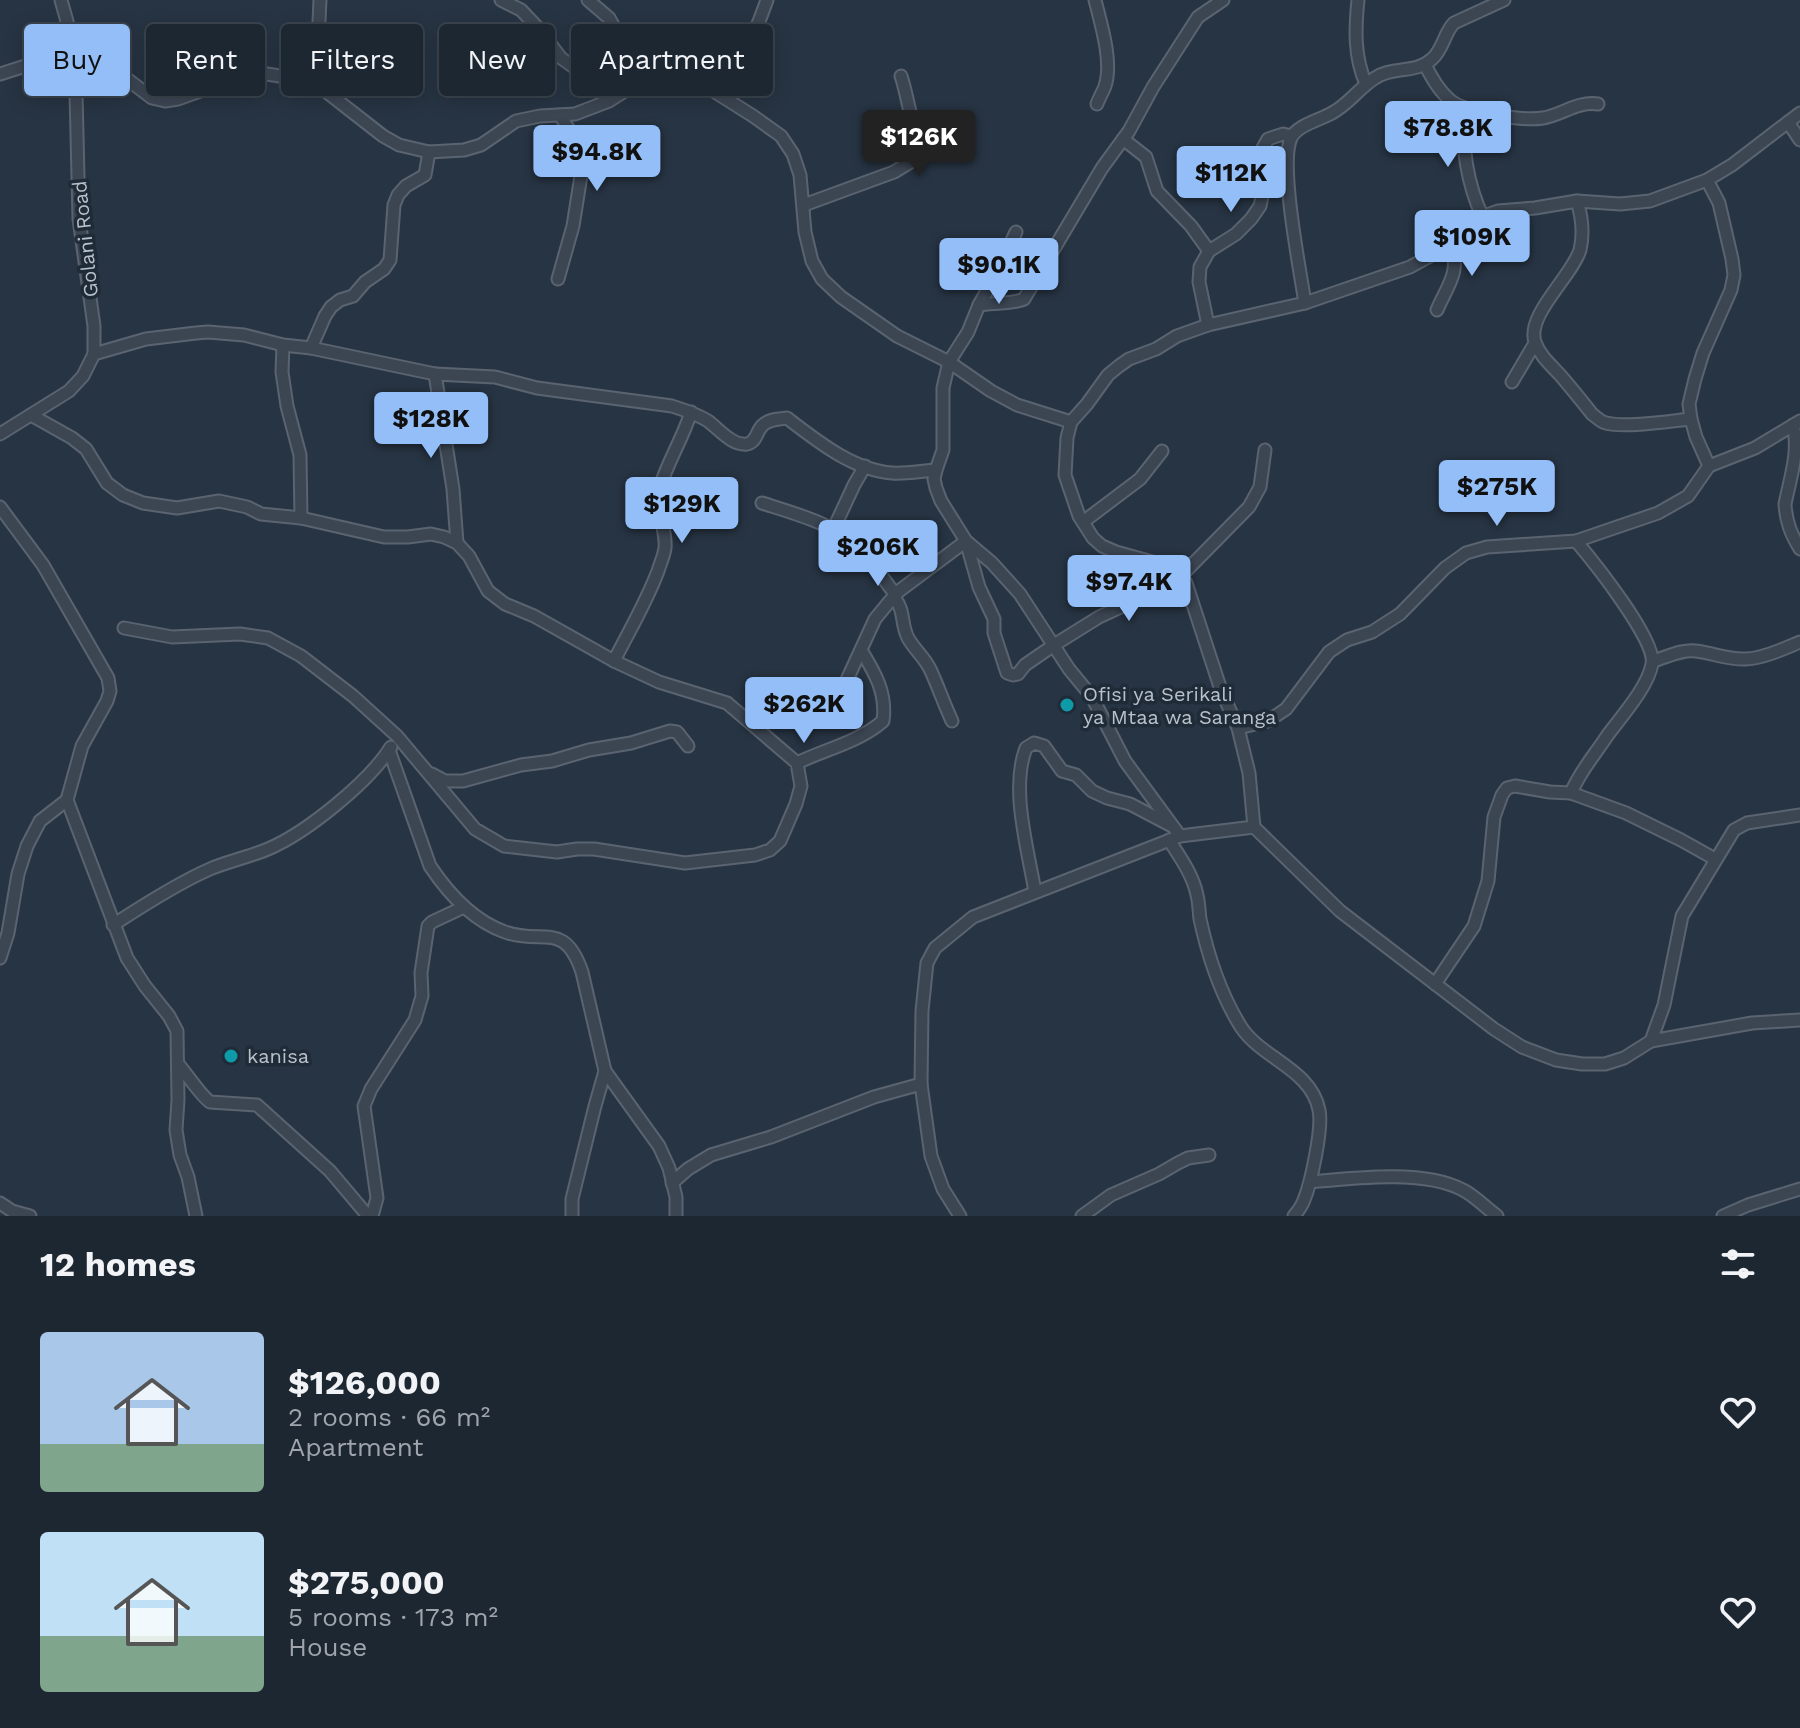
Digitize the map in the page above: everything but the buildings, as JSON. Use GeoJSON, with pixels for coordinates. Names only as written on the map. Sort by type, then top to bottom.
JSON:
{"type":"FeatureCollection","features":[{"type":"Feature","properties":{"kind":"street","name":"Golani Road"},"geometry":{"type":"LineString","coordinates":[[61,0],[68,24]]}},
{"type":"Feature","properties":{"kind":"street"},"geometry":{"type":"LineString","coordinates":[[319,24],[320,0]]}},
{"type":"Feature","properties":{"kind":"street"},"geometry":{"type":"LineString","coordinates":[[501,0],[521,10],[561,58],[585,75],[609,101]]}},
{"type":"Feature","properties":{"kind":"street"},"geometry":{"type":"LineString","coordinates":[[588,0],[612,24]]}},
{"type":"Feature","properties":{"kind":"street"},"geometry":{"type":"LineString","coordinates":[[758,24],[767,0]]}},
{"type":"Feature","properties":{"kind":"street"},"geometry":{"type":"LineString","coordinates":[[1095,0],[1107,70],[1106,84],[1097,104]]}},
{"type":"Feature","properties":{"kind":"street"},"geometry":{"type":"LineString","coordinates":[[979,305],[1024,299],[1102,168],[1198,17],[1223,0]]}},
{"type":"Feature","properties":{"kind":"street"},"geometry":{"type":"LineString","coordinates":[[1358,0],[1357,54],[1366,84]]}},
{"type":"Feature","properties":{"kind":"street"},"geometry":{"type":"LineString","coordinates":[[1305,303],[1288,185],[1287,152],[1291,136],[1350,101],[1378,75],[1425,65],[1435,58],[1454,23],[1503,0]]}},
{"type":"Feature","properties":{"kind":"street"},"geometry":{"type":"LineString","coordinates":[[1425,65],[1442,92],[1462,108],[1543,118],[1579,105],[1598,104]]}},
{"type":"Feature","properties":{"kind":"street"},"geometry":{"type":"LineString","coordinates":[[0,74],[24,66]]}},
{"type":"Feature","properties":{"kind":"street"},"geometry":{"type":"LineString","coordinates":[[130,81],[152,98],[165,101],[237,78],[267,74],[281,76]]}},
{"type":"Feature","properties":{"kind":"street"},"geometry":{"type":"LineString","coordinates":[[804,205],[894,172],[917,158],[919,148],[901,76]]}},
{"type":"Feature","properties":{"kind":"street","name":"Golani Road"},"geometry":{"type":"LineString","coordinates":[[76,96],[79,219],[94,326],[94,354]]}},
{"type":"Feature","properties":{"kind":"street"},"geometry":{"type":"LineString","coordinates":[[334,96],[383,136],[399,145],[429,152],[464,150],[481,145],[516,121],[575,114],[617,96]]}},
{"type":"Feature","properties":{"kind":"street"},"geometry":{"type":"LineString","coordinates":[[721,96],[781,136],[793,154],[800,175],[805,232],[812,261],[822,279],[841,297],[897,336],[949,362],[991,391],[1017,405],[1071,422]]}},
{"type":"Feature","properties":{"kind":"street"},"geometry":{"type":"LineString","coordinates":[[1462,108],[1465,164],[1473,197],[1483,218]]}},
{"type":"Feature","properties":{"kind":"street"},"geometry":{"type":"LineString","coordinates":[[1800,113],[1756,149],[1707,180],[1650,201],[1633,204],[1577,201],[1507,209],[1487,215],[1450,245],[1410,267],[1305,303],[1208,325],[1129,359],[1108,375],[1071,422],[1065,475],[1079,516],[1093,538],[1116,552],[1178,572],[1186,583],[1221,690],[1238,728],[1249,773],[1254,827],[1340,911],[1494,1029],[1522,1047],[1556,1060],[1605,1064],[1624,1058],[1651,1041],[1752,1023],[1800,1020]]}},
{"type":"Feature","properties":{"kind":"street"},"geometry":{"type":"LineString","coordinates":[[558,279],[573,226],[583,163],[577,143],[560,115]]}},
{"type":"Feature","properties":{"kind":"street"},"geometry":{"type":"LineString","coordinates":[[1788,122],[1800,140]]}},
{"type":"Feature","properties":{"kind":"street"},"geometry":{"type":"LineString","coordinates":[[1208,325],[1199,282],[1200,267],[1209,251],[1236,234],[1260,206],[1263,148],[1268,139],[1283,134],[1291,136]]}},
{"type":"Feature","properties":{"kind":"street"},"geometry":{"type":"LineString","coordinates":[[1123,139],[1146,157],[1157,191],[1191,226],[1209,251]]}},
{"type":"Feature","properties":{"kind":"street"},"geometry":{"type":"LineString","coordinates":[[311,348],[331,307],[353,296],[390,260],[394,205],[406,186],[425,175],[429,152]]}},
{"type":"Feature","properties":{"kind":"street"},"geometry":{"type":"LineString","coordinates":[[1707,180],[1719,203],[1734,275],[1731,290],[1703,353],[1689,404],[1696,437],[1709,466]]}},
{"type":"Feature","properties":{"kind":"street"},"geometry":{"type":"LineString","coordinates":[[1577,201],[1582,226],[1579,251],[1571,269],[1536,321],[1533,335],[1540,353],[1601,421],[1636,424],[1691,419]]}},
{"type":"Feature","properties":{"kind":"street"},"geometry":{"type":"LineString","coordinates":[[1016,232],[968,332],[949,362],[941,408],[943,450],[934,479],[941,501],[966,541],[979,587],[994,619],[994,633],[1007,673],[1018,674],[1025,665],[1054,645],[1099,617],[1136,600],[1178,572],[1249,507],[1260,487],[1265,450]]}},
{"type":"Feature","properties":{"kind":"street"},"geometry":{"type":"LineString","coordinates":[[1437,310],[1455,273],[1456,263],[1450,245]]}},
{"type":"Feature","properties":{"kind":"street"},"geometry":{"type":"LineString","coordinates":[[0,434],[69,391],[83,376],[94,354],[146,339],[208,332],[244,335],[435,374],[495,377],[537,388],[652,402],[691,412],[734,442],[745,444],[756,437],[765,422],[787,418],[820,442],[865,466],[892,473],[936,470]]}},
{"type":"Feature","properties":{"kind":"street"},"geometry":{"type":"LineString","coordinates":[[1512,382],[1535,343]]}},
{"type":"Feature","properties":{"kind":"street"},"geometry":{"type":"LineString","coordinates":[[283,345],[282,372],[287,406],[300,455],[301,518]]}},
{"type":"Feature","properties":{"kind":"street"},"geometry":{"type":"LineString","coordinates":[[435,374],[453,489],[457,543]]}},
{"type":"Feature","properties":{"kind":"street"},"geometry":{"type":"LineString","coordinates":[[614,661],[642,610],[665,550],[658,508],[660,486],[691,412]]}},
{"type":"Feature","properties":{"kind":"street"},"geometry":{"type":"LineString","coordinates":[[31,415],[72,438],[91,455],[107,483],[123,495],[143,503],[177,508],[219,501],[247,507],[261,514],[301,518],[384,537],[431,534],[457,543],[469,556],[488,591],[505,604],[659,682],[727,703],[797,763],[801,786],[780,841],[770,850],[755,855],[685,863],[594,849],[557,852],[504,846],[475,829],[397,736],[301,656],[268,638],[240,634],[172,637],[124,628]]}},
{"type":"Feature","properties":{"kind":"street"},"geometry":{"type":"LineString","coordinates":[[1238,728],[1268,721],[1286,709],[1329,652],[1347,640],[1372,632],[1400,614],[1445,568],[1466,553],[1487,547],[1576,541],[1658,513],[1688,496],[1709,466],[1755,448],[1796,423]]}},
{"type":"Feature","properties":{"kind":"street"},"geometry":{"type":"LineString","coordinates":[[1796,423],[1797,446],[1785,513],[1800,549]]}},
{"type":"Feature","properties":{"kind":"street"},"geometry":{"type":"LineString","coordinates":[[1083,522],[1140,479],[1162,451]]}},
{"type":"Feature","properties":{"kind":"street"},"geometry":{"type":"LineString","coordinates":[[833,530],[865,466]]}},
{"type":"Feature","properties":{"kind":"street"},"geometry":{"type":"LineString","coordinates":[[762,503],[833,530],[860,548],[900,605],[906,635],[929,667],[952,721]]}},
{"type":"Feature","properties":{"kind":"street"},"geometry":{"type":"LineString","coordinates":[[0,507],[43,565],[108,678],[110,691],[82,746],[67,800],[40,821],[27,846],[0,958]]}},
{"type":"Feature","properties":{"kind":"street"},"geometry":{"type":"LineString","coordinates":[[846,682],[875,619],[895,596],[966,541]]}},
{"type":"Feature","properties":{"kind":"street"},"geometry":{"type":"LineString","coordinates":[[966,541],[992,563],[1020,594],[1069,669],[1092,697],[1125,761],[1172,826],[1197,894],[1200,918],[1221,986],[1234,1015],[1247,1036],[1295,1073],[1310,1090],[1319,1107],[1310,1182],[1304,1201],[1294,1216]]}},
{"type":"Feature","properties":{"kind":"street"},"geometry":{"type":"LineString","coordinates":[[1571,793],[1578,775],[1645,684],[1653,661],[1650,648],[1632,616],[1576,541]]}},
{"type":"Feature","properties":{"kind":"street"},"geometry":{"type":"LineString","coordinates":[[1653,661],[1676,653],[1695,651],[1745,659],[1800,642]]}},
{"type":"Feature","properties":{"kind":"street"},"geometry":{"type":"LineString","coordinates":[[797,763],[872,731],[883,721],[883,693],[877,676],[861,650]]}},
{"type":"Feature","properties":{"kind":"street"},"geometry":{"type":"LineString","coordinates":[[428,772],[445,781],[463,781],[521,765],[631,743],[670,731],[677,732],[688,746]]}},
{"type":"Feature","properties":{"kind":"street"},"geometry":{"type":"LineString","coordinates":[[113,925],[209,870],[271,848],[303,829],[365,781],[397,736]]}},
{"type":"Feature","properties":{"kind":"street"},"geometry":{"type":"LineString","coordinates":[[1035,892],[1020,799],[1021,762],[1026,748],[1034,743],[1044,746],[1062,771],[1076,775],[1092,791],[1130,804],[1172,826]]}},
{"type":"Feature","properties":{"kind":"street"},"geometry":{"type":"LineString","coordinates":[[389,750],[430,866],[439,880],[464,907],[495,928],[510,934],[552,937],[567,944],[577,957],[605,1071],[659,1146],[669,1168],[676,1197],[676,1216]]}},
{"type":"Feature","properties":{"kind":"street"},"geometry":{"type":"LineString","coordinates":[[1435,984],[1474,926],[1488,881],[1494,817],[1507,788],[1515,786],[1571,793],[1626,813],[1715,859]]}},
{"type":"Feature","properties":{"kind":"street"},"geometry":{"type":"LineString","coordinates":[[67,800],[127,958],[177,1031],[176,1130],[196,1216]]}},
{"type":"Feature","properties":{"kind":"street"},"geometry":{"type":"LineString","coordinates":[[1651,1041],[1664,1005],[1682,916],[1734,830],[1747,823],[1800,815]]}},
{"type":"Feature","properties":{"kind":"street"},"geometry":{"type":"LineString","coordinates":[[960,1216],[943,1189],[931,1156],[921,1084],[922,1011],[927,963],[935,948],[973,917],[1175,838],[1254,827]]}},
{"type":"Feature","properties":{"kind":"street"},"geometry":{"type":"LineString","coordinates":[[178,1064],[210,1102],[257,1105],[330,1171],[370,1216],[377,1198],[364,1106],[371,1089],[415,1020],[422,996],[421,973],[428,926],[464,907]]}},
{"type":"Feature","properties":{"kind":"street"},"geometry":{"type":"LineString","coordinates":[[572,1216],[572,1199],[605,1071]]}},
{"type":"Feature","properties":{"kind":"street"},"geometry":{"type":"LineString","coordinates":[[672,1183],[711,1155],[771,1137],[874,1097],[921,1084]]}},
{"type":"Feature","properties":{"kind":"street"},"geometry":{"type":"LineString","coordinates":[[1082,1216],[1111,1195],[1188,1158],[1209,1155]]}},
{"type":"Feature","properties":{"kind":"street"},"geometry":{"type":"LineString","coordinates":[[1310,1182],[1397,1176],[1433,1180],[1463,1190],[1497,1216]]}},
{"type":"Feature","properties":{"kind":"street"},"geometry":{"type":"LineString","coordinates":[[1723,1216],[1800,1189]]}},
{"type":"Feature","properties":{"kind":"street"},"geometry":{"type":"LineString","coordinates":[[0,1203],[12,1211],[30,1216]]}},
{"type":"Feature","properties":{"kind":"place","name":"Ofisi ya Serikali ya Mtaa wa Saranga"},"geometry":{"type":"Point","coordinates":[1067,705]}},
{"type":"Feature","properties":{"kind":"place","name":"kanisa"},"geometry":{"type":"Point","coordinates":[231,1056]}}]}
